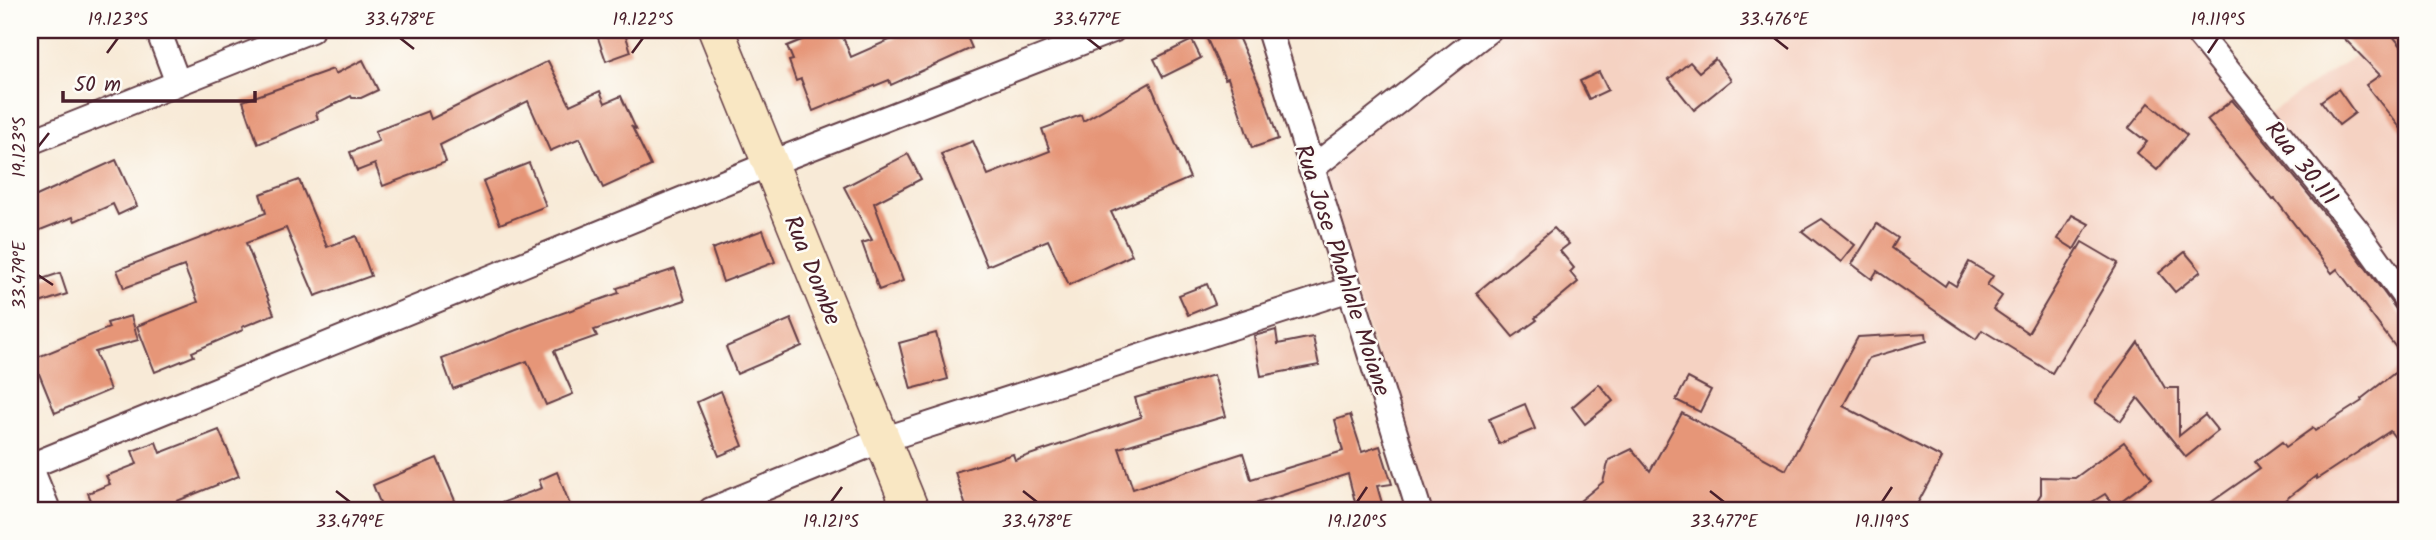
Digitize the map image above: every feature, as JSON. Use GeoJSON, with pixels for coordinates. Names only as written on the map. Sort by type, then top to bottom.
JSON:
{"type":"FeatureCollection","features":[{"type":"Feature","properties":{"kind":"street"},"geometry":{"type":"LineString","coordinates":[[158,30],[178,83]]}},
{"type":"Feature","properties":{"kind":"street"},"geometry":{"type":"LineString","coordinates":[[30,142],[311,30]]}},
{"type":"Feature","properties":{"kind":"street","name":"Rua Dombe"},"geometry":{"type":"LineString","coordinates":[[716,30],[911,510]]}},
{"type":"Feature","properties":{"kind":"street"},"geometry":{"type":"LineString","coordinates":[[48,510],[30,467],[769,164],[1113,30]]}},
{"type":"Feature","properties":{"kind":"street","name":"Rua Jose Phahlale Moiane"},"geometry":{"type":"LineString","coordinates":[[1269,30],[1419,510]]}},
{"type":"Feature","properties":{"kind":"street"},"geometry":{"type":"LineString","coordinates":[[1311,169],[1489,30]]}},
{"type":"Feature","properties":{"kind":"street","name":"Rua 30.111"},"geometry":{"type":"LineString","coordinates":[[2195,30],[2356,229],[2406,299]]}},
{"type":"Feature","properties":{"kind":"street"},"geometry":{"type":"LineString","coordinates":[[711,510],[882,440],[1350,289]]}},
{"type":"Feature","properties":{"kind":"shaded area"},"geometry":{"type":"Polygon","coordinates":[[[1489,30],[2199,30],[2265,116],[2393,30],[2406,30],[2406,504],[2399,510],[1425,510],[1317,168],[1489,30]]]}},
{"type":"Feature","properties":{"kind":"building"},"geometry":{"type":"Polygon","coordinates":[[[624,30],[631,52],[606,61],[597,35],[624,30]]]}},
{"type":"Feature","properties":{"kind":"building"},"geometry":{"type":"Polygon","coordinates":[[[798,30],[840,30],[851,57],[912,30],[964,30],[972,48],[891,85],[889,80],[813,111],[801,79],[796,81],[789,61],[793,60],[787,46],[802,40],[798,30]]]}},
{"type":"Feature","properties":{"kind":"building"},"geometry":{"type":"Polygon","coordinates":[[[1221,30],[1235,30],[1264,95],[1278,139],[1252,148],[1228,78],[1225,79],[1206,37],[1221,30]]]}},
{"type":"Feature","properties":{"kind":"building"},"geometry":{"type":"Polygon","coordinates":[[[2336,30],[2388,30],[2406,52],[2406,135],[2366,85],[2380,75],[2336,30]]]}},
{"type":"Feature","properties":{"kind":"building"},"geometry":{"type":"Polygon","coordinates":[[[1192,40],[1201,58],[1163,77],[1154,59],[1192,40]]]}},
{"type":"Feature","properties":{"kind":"building"},"geometry":{"type":"Polygon","coordinates":[[[1715,59],[1731,80],[1694,110],[1669,79],[1690,62],[1699,72],[1715,59]]]}},
{"type":"Feature","properties":{"kind":"building"},"geometry":{"type":"Polygon","coordinates":[[[363,60],[378,90],[361,98],[351,96],[316,113],[318,119],[258,144],[243,101],[333,69],[335,74],[363,60]]]}},
{"type":"Feature","properties":{"kind":"building"},"geometry":{"type":"Polygon","coordinates":[[[548,61],[570,105],[600,91],[605,103],[621,96],[636,129],[632,127],[651,166],[603,188],[580,138],[550,151],[528,101],[440,145],[446,162],[383,186],[375,164],[357,171],[350,152],[379,141],[375,131],[428,111],[431,119],[548,61]]]}},
{"type":"Feature","properties":{"kind":"building"},"geometry":{"type":"Polygon","coordinates":[[[1599,72],[1608,90],[1589,99],[1580,81],[1599,72]]]}},
{"type":"Feature","properties":{"kind":"building"},"geometry":{"type":"Polygon","coordinates":[[[1150,83],[1190,178],[1111,212],[1132,255],[1069,285],[1048,240],[987,266],[941,154],[973,141],[988,175],[1050,151],[1042,129],[1081,115],[1083,121],[1150,83]]]}},
{"type":"Feature","properties":{"kind":"building"},"geometry":{"type":"Polygon","coordinates":[[[2338,89],[2355,113],[2339,125],[2321,101],[2338,89]]]}},
{"type":"Feature","properties":{"kind":"building"},"geometry":{"type":"Polygon","coordinates":[[[2232,100],[2344,238],[2406,323],[2406,361],[2337,269],[2332,273],[2275,199],[2273,200],[2207,120],[2232,100]]]}},
{"type":"Feature","properties":{"kind":"building"},"geometry":{"type":"Polygon","coordinates":[[[2149,103],[2187,135],[2157,170],[2137,153],[2147,142],[2129,128],[2149,103]]]}},
{"type":"Feature","properties":{"kind":"building"},"geometry":{"type":"Polygon","coordinates":[[[908,154],[921,179],[874,203],[903,281],[879,290],[862,243],[872,240],[844,187],[908,154]]]}},
{"type":"Feature","properties":{"kind":"building"},"geometry":{"type":"Polygon","coordinates":[[[116,160],[137,206],[118,215],[113,204],[75,221],[73,217],[30,234],[30,199],[116,160]]]}},
{"type":"Feature","properties":{"kind":"building"},"geometry":{"type":"Polygon","coordinates":[[[529,163],[546,206],[500,224],[483,181],[529,163]]]}},
{"type":"Feature","properties":{"kind":"building"},"geometry":{"type":"Polygon","coordinates":[[[299,180],[327,247],[356,236],[371,276],[315,296],[286,228],[246,243],[274,314],[192,352],[194,356],[155,372],[137,326],[198,302],[184,266],[124,288],[117,270],[266,213],[260,194],[299,180]]]}},
{"type":"Feature","properties":{"kind":"building"},"geometry":{"type":"Polygon","coordinates":[[[2072,215],[2089,224],[2074,249],[2058,239],[2072,215]]]}},
{"type":"Feature","properties":{"kind":"building"},"geometry":{"type":"Polygon","coordinates":[[[1822,219],[1855,245],[1841,262],[1802,231],[1822,219]]]}},
{"type":"Feature","properties":{"kind":"building"},"geometry":{"type":"Polygon","coordinates":[[[1877,224],[1898,238],[1892,248],[1945,286],[1948,281],[1956,286],[1969,262],[1993,276],[1987,285],[2002,296],[1993,309],[2028,333],[2082,242],[2118,263],[2052,373],[1982,330],[1976,339],[1877,271],[1872,279],[1852,264],[1877,224]]]}},
{"type":"Feature","properties":{"kind":"building"},"geometry":{"type":"Polygon","coordinates":[[[1554,228],[1569,244],[1560,251],[1574,268],[1570,272],[1578,282],[1535,318],[1537,320],[1513,337],[1476,293],[1554,228]]]}},
{"type":"Feature","properties":{"kind":"building"},"geometry":{"type":"Polygon","coordinates":[[[763,230],[775,262],[723,282],[712,249],[763,230]]]}},
{"type":"Feature","properties":{"kind":"building"},"geometry":{"type":"Polygon","coordinates":[[[2185,252],[2201,271],[2175,292],[2159,273],[2185,252]]]}},
{"type":"Feature","properties":{"kind":"building"},"geometry":{"type":"Polygon","coordinates":[[[675,269],[685,300],[594,330],[597,336],[554,351],[573,394],[546,405],[527,361],[453,389],[442,359],[619,293],[617,288],[675,269]]]}},
{"type":"Feature","properties":{"kind":"building"},"geometry":{"type":"Polygon","coordinates":[[[60,273],[67,294],[30,306],[30,283],[60,273]]]}},
{"type":"Feature","properties":{"kind":"building"},"geometry":{"type":"Polygon","coordinates":[[[1207,284],[1215,304],[1188,315],[1179,295],[1207,284]]]}},
{"type":"Feature","properties":{"kind":"building"},"geometry":{"type":"Polygon","coordinates":[[[131,316],[138,340],[95,352],[110,390],[55,413],[33,359],[109,328],[107,323],[131,316]]]}},
{"type":"Feature","properties":{"kind":"building"},"geometry":{"type":"Polygon","coordinates":[[[791,319],[802,346],[737,374],[726,347],[791,319]]]}},
{"type":"Feature","properties":{"kind":"building"},"geometry":{"type":"Polygon","coordinates":[[[1276,330],[1278,344],[1313,337],[1319,365],[1261,376],[1254,336],[1276,330]]]}},
{"type":"Feature","properties":{"kind":"building"},"geometry":{"type":"Polygon","coordinates":[[[936,333],[948,379],[911,389],[899,343],[936,333]]]}},
{"type":"Feature","properties":{"kind":"building"},"geometry":{"type":"Polygon","coordinates":[[[1926,333],[1927,341],[1869,358],[1843,406],[1942,458],[1914,510],[1569,510],[1603,482],[1609,460],[1632,449],[1650,471],[1682,413],[1786,470],[1858,337],[1926,333]]]}},
{"type":"Feature","properties":{"kind":"building"},"geometry":{"type":"Polygon","coordinates":[[[2138,342],[2165,388],[2179,388],[2179,436],[2205,415],[2218,431],[2186,457],[2138,398],[2121,421],[2095,402],[2138,342]]]}},
{"type":"Feature","properties":{"kind":"building"},"geometry":{"type":"Polygon","coordinates":[[[2406,364],[2406,452],[2390,431],[2317,479],[2316,476],[2272,510],[2200,510],[2260,468],[2255,462],[2282,442],[2286,447],[2313,428],[2315,431],[2362,401],[2361,399],[2406,364]]]}},
{"type":"Feature","properties":{"kind":"building"},"geometry":{"type":"Polygon","coordinates":[[[1214,375],[1226,416],[1119,448],[1133,489],[1243,453],[1251,479],[1343,451],[1335,420],[1350,415],[1362,452],[1380,446],[1392,484],[1377,486],[1384,510],[1357,510],[1348,474],[1236,510],[967,510],[955,472],[1013,454],[1015,460],[1141,417],[1135,398],[1214,375]]]}},
{"type":"Feature","properties":{"kind":"building"},"geometry":{"type":"Polygon","coordinates":[[[1688,378],[1711,390],[1700,412],[1676,400],[1688,378]]]}},
{"type":"Feature","properties":{"kind":"building"},"geometry":{"type":"Polygon","coordinates":[[[1599,384],[1613,401],[1585,424],[1572,407],[1599,384]]]}},
{"type":"Feature","properties":{"kind":"building"},"geometry":{"type":"Polygon","coordinates":[[[721,391],[743,446],[719,456],[697,402],[721,391]]]}},
{"type":"Feature","properties":{"kind":"building"},"geometry":{"type":"Polygon","coordinates":[[[1525,404],[1535,429],[1499,444],[1489,419],[1525,404]]]}},
{"type":"Feature","properties":{"kind":"building"},"geometry":{"type":"Polygon","coordinates":[[[219,430],[239,476],[177,501],[181,510],[95,510],[88,493],[110,484],[106,476],[137,464],[132,451],[156,442],[160,453],[219,430]]]}},
{"type":"Feature","properties":{"kind":"building"},"geometry":{"type":"Polygon","coordinates":[[[2124,442],[2152,478],[2114,506],[2105,494],[2079,510],[2031,510],[2041,494],[2041,477],[2075,478],[2124,442]]]}},
{"type":"Feature","properties":{"kind":"building"},"geometry":{"type":"Polygon","coordinates":[[[437,458],[459,510],[383,510],[373,485],[437,458]]]}},
{"type":"Feature","properties":{"kind":"building"},"geometry":{"type":"Polygon","coordinates":[[[557,472],[572,510],[489,510],[488,508],[542,488],[539,480],[557,472]]]}}]}
